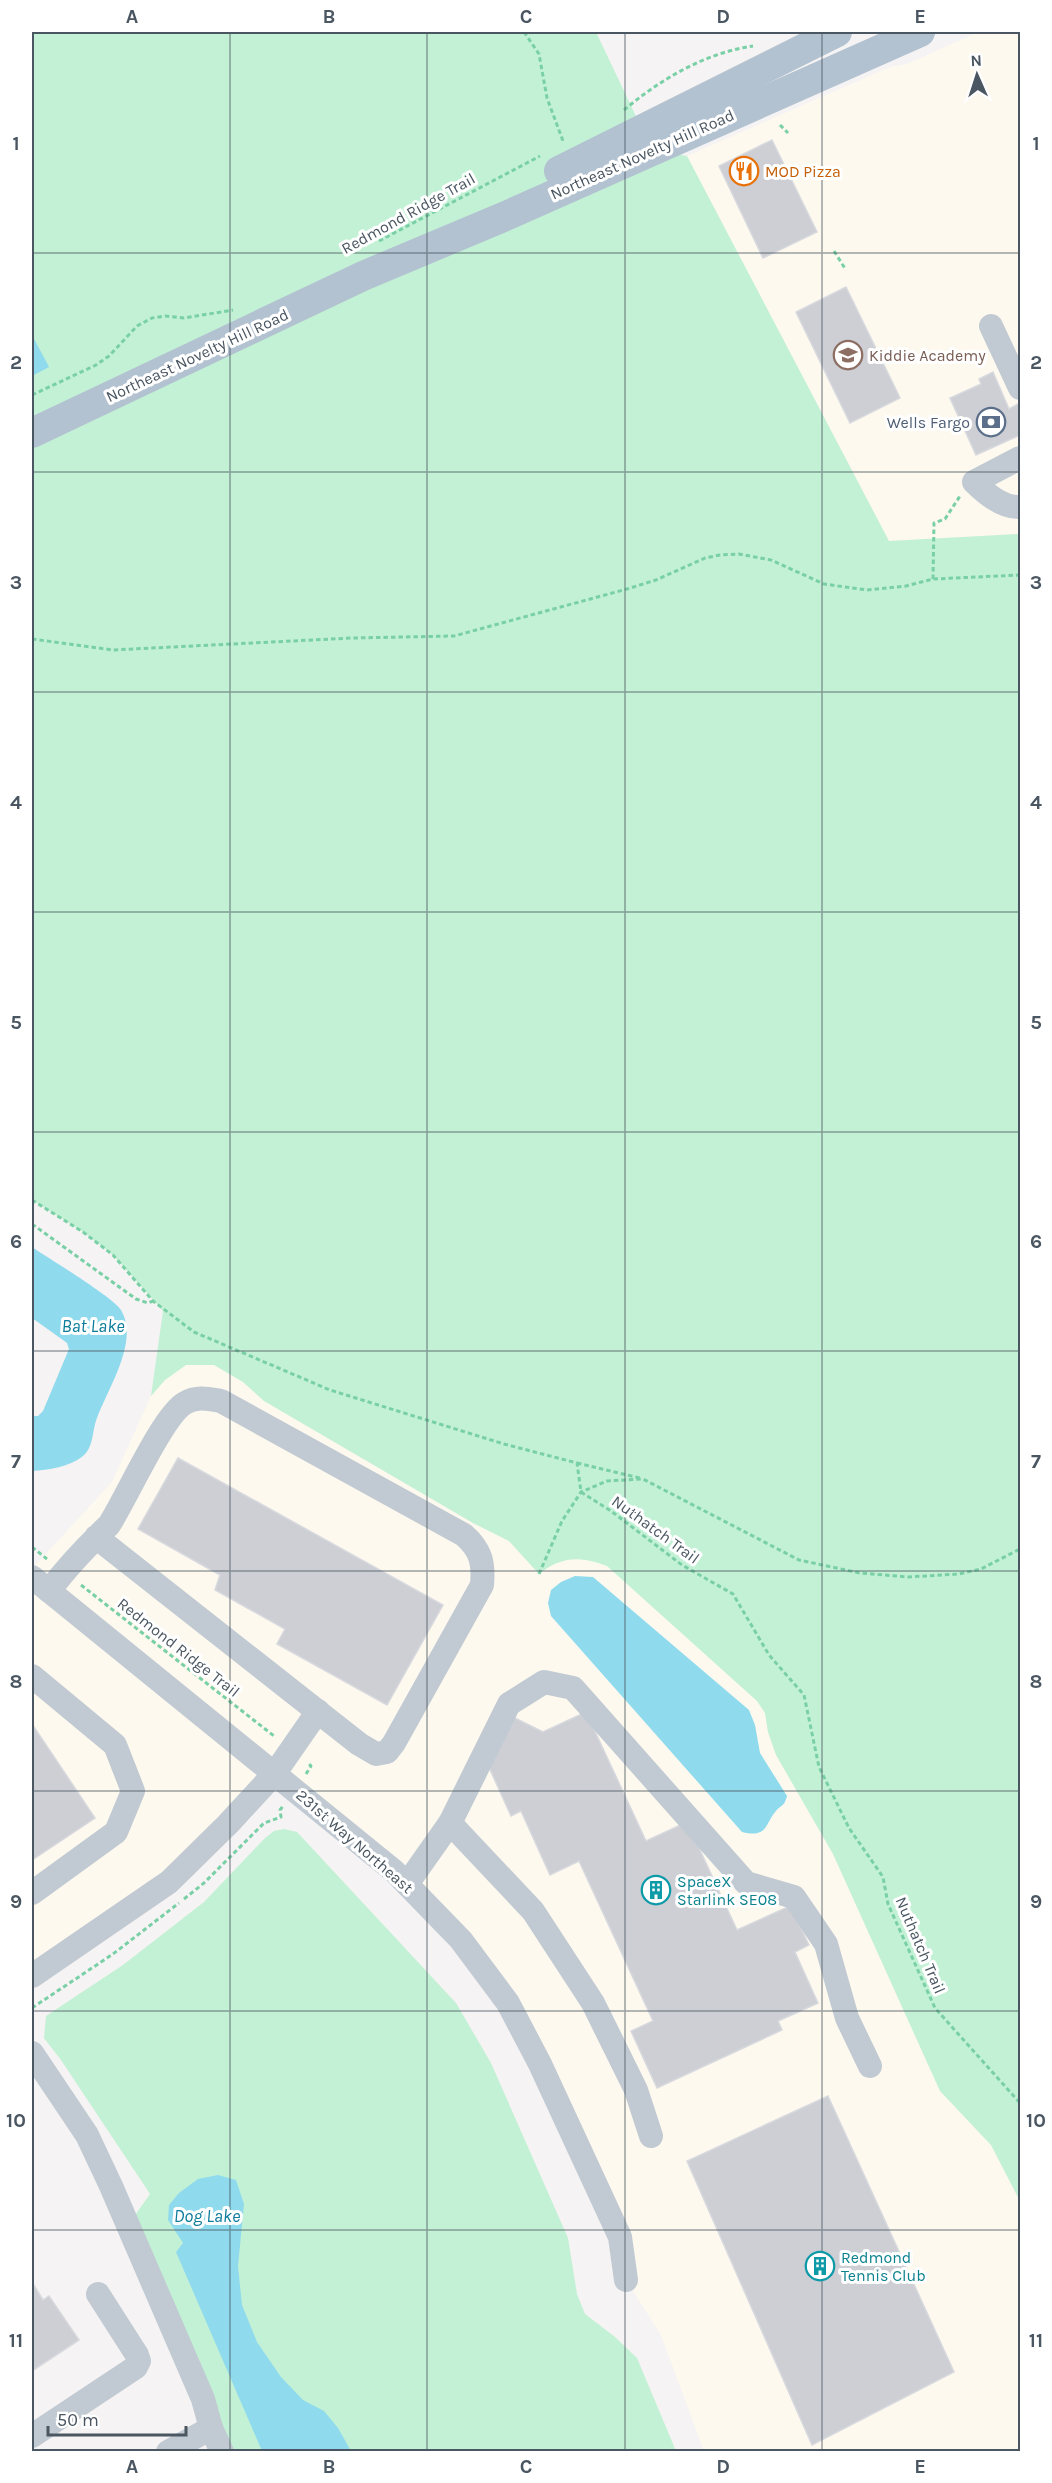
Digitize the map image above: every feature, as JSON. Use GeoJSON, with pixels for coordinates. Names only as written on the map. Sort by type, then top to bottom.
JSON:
{"type":"FeatureCollection","features":[{"type":"Feature","properties":{"kind":"main road","name":"Northeast Novelty Hill Road"},"geometry":{"type":"LineString","coordinates":[[363,276],[473,214],[837,32]]}},
{"type":"Feature","properties":{"kind":"main road","name":"Northeast Novelty Hill Road"},"geometry":{"type":"LineString","coordinates":[[32,433],[363,276],[920,32]]}},
{"type":"Feature","properties":{"kind":"street"},"geometry":{"type":"LineString","coordinates":[[991,326],[1020,388]]}},
{"type":"Feature","properties":{"kind":"street"},"geometry":{"type":"LineString","coordinates":[[969,486],[1020,458]]}},
{"type":"Feature","properties":{"kind":"street"},"geometry":{"type":"LineString","coordinates":[[969,486],[982,490],[1005,504],[1020,507]]}},
{"type":"Feature","properties":{"kind":"street"},"geometry":{"type":"LineString","coordinates":[[40,1584],[64,1572],[96,1537],[109,1525],[164,1426],[176,1409],[187,1402],[203,1398],[221,1401],[464,1535],[475,1544],[481,1555],[482,1585],[394,1743],[387,1752],[376,1754],[96,1537]]}},
{"type":"Feature","properties":{"kind":"street","name":"231st Way Northeast"},"geometry":{"type":"LineString","coordinates":[[40,1584],[275,1773],[407,1884],[461,1940],[508,2003],[574,2133],[620,2237],[626,2280]]}},
{"type":"Feature","properties":{"kind":"street"},"geometry":{"type":"LineString","coordinates":[[32,1676],[115,1745],[134,1791],[116,1832],[32,1893]]}},
{"type":"Feature","properties":{"kind":"street"},"geometry":{"type":"LineString","coordinates":[[407,1884],[450,1823],[509,1704],[544,1682],[573,1688],[746,1883],[794,1897],[826,1944],[847,2018],[870,2066]]}},
{"type":"Feature","properties":{"kind":"street"},"geometry":{"type":"LineString","coordinates":[[32,1977],[169,1882],[228,1824],[275,1773],[318,1711]]}},
{"type":"Feature","properties":{"kind":"street"},"geometry":{"type":"LineString","coordinates":[[450,1823],[533,1911],[593,2003],[636,2090],[651,2136]]}},
{"type":"Feature","properties":{"kind":"street"},"geometry":{"type":"LineString","coordinates":[[32,2052],[87,2135],[202,2399],[211,2428],[222,2451]]}},
{"type":"Feature","properties":{"kind":"street"},"geometry":{"type":"LineString","coordinates":[[32,2436],[136,2367],[139,2361],[98,2294]]}},
{"type":"Feature","properties":{"kind":"street"},"geometry":{"type":"LineString","coordinates":[[168,2451],[211,2428]]}},
{"type":"Feature","properties":{"kind":"path"},"geometry":{"type":"LineString","coordinates":[[524,32],[540,54],[547,98],[565,145]]}},
{"type":"Feature","properties":{"kind":"path"},"geometry":{"type":"LineString","coordinates":[[623,111],[667,77],[729,50],[755,46]]}},
{"type":"Feature","properties":{"kind":"path"},"geometry":{"type":"LineString","coordinates":[[780,125],[788,133]]}},
{"type":"Feature","properties":{"kind":"path","name":"Redmond Ridge Trail"},"geometry":{"type":"LineString","coordinates":[[372,248],[378,242],[546,154]]}},
{"type":"Feature","properties":{"kind":"path"},"geometry":{"type":"LineString","coordinates":[[834,251],[846,270]]}},
{"type":"Feature","properties":{"kind":"path"},"geometry":{"type":"LineString","coordinates":[[32,395],[96,365],[109,356],[137,327],[152,318],[165,316],[184,318],[240,309]]}},
{"type":"Feature","properties":{"kind":"path"},"geometry":{"type":"LineString","coordinates":[[933,579],[934,523],[945,519],[969,486]]}},
{"type":"Feature","properties":{"kind":"path"},"geometry":{"type":"LineString","coordinates":[[32,639],[113,650],[352,638],[454,636],[637,586],[656,580],[682,567],[720,555],[739,554],[771,560],[824,584],[867,590],[906,586],[933,579],[1020,575]]}},
{"type":"Feature","properties":{"kind":"path"},"geometry":{"type":"LineString","coordinates":[[32,1200],[83,1232],[113,1255],[153,1301],[194,1332],[330,1390],[504,1444],[643,1479],[799,1560],[860,1573],[908,1577],[959,1574],[981,1569],[1020,1549]]}},
{"type":"Feature","properties":{"kind":"path"},"geometry":{"type":"LineString","coordinates":[[32,1224],[136,1299],[148,1303],[153,1301]]}},
{"type":"Feature","properties":{"kind":"path"},"geometry":{"type":"LineString","coordinates":[[577,1463],[581,1492]]}},
{"type":"Feature","properties":{"kind":"path"},"geometry":{"type":"LineString","coordinates":[[539,1574],[562,1521],[581,1492],[607,1481],[643,1479]]}},
{"type":"Feature","properties":{"kind":"path","name":"Nuthatch Trail"},"geometry":{"type":"LineString","coordinates":[[581,1492],[611,1510],[682,1565],[733,1594],[769,1655],[804,1695],[819,1767],[849,1828],[883,1877],[888,1904],[935,2008],[1020,2103]]}},
{"type":"Feature","properties":{"kind":"path","name":"Redmond Ridge Trail"},"geometry":{"type":"LineString","coordinates":[[32,1547],[312,1766]]}},
{"type":"Feature","properties":{"kind":"shaded area"},"geometry":{"type":"Polygon","coordinates":[[[978,32],[1020,32],[1020,534],[889,541],[687,156],[890,67],[907,64],[978,32]]]}},
{"type":"Feature","properties":{"kind":"shaded area"},"geometry":{"type":"Polygon","coordinates":[[[186,1365],[214,1365],[243,1382],[264,1401],[473,1523],[509,1541],[539,1574],[553,1564],[571,1559],[591,1560],[607,1566],[757,1701],[765,1713],[768,1732],[776,1755],[833,1854],[940,2091],[991,2145],[1020,2201],[1020,2451],[704,2451],[661,2335],[626,2280],[620,2237],[461,1940],[275,1773],[228,1824],[32,1976],[32,1569],[112,1482],[151,1396],[165,1380],[186,1365]]]}},
{"type":"Feature","properties":{"kind":"green space"},"geometry":{"type":"Polygon","coordinates":[[[32,32],[596,32],[652,150],[687,156],[889,541],[1020,534],[1020,2201],[991,2145],[940,2091],[833,1854],[776,1755],[768,1732],[765,1713],[757,1701],[607,1566],[580,1559],[564,1561],[539,1574],[509,1541],[473,1523],[264,1401],[243,1382],[214,1365],[186,1365],[165,1380],[151,1396],[163,1311],[113,1255],[83,1232],[32,1200],[32,32]]]}},
{"type":"Feature","properties":{"kind":"green space"},"geometry":{"type":"Polygon","coordinates":[[[284,1829],[297,1832],[456,2003],[491,2063],[568,2238],[577,2294],[585,2314],[615,2337],[637,2358],[676,2451],[222,2451],[128,2225],[150,2194],[44,2038],[46,2016],[123,1965],[204,1902],[265,1838],[274,1831],[284,1829]]]}},
{"type":"Feature","properties":{"kind":"water"},"geometry":{"type":"Polygon","coordinates":[[[32,335],[49,367],[32,376],[32,335]]]}},
{"type":"Feature","properties":{"kind":"water","name":"Bat Lake"},"geometry":{"type":"Polygon","coordinates":[[[32,1247],[116,1304],[126,1322],[127,1336],[120,1365],[97,1418],[87,1452],[78,1460],[65,1465],[32,1471],[32,1416],[38,1416],[43,1411],[69,1349],[67,1343],[32,1318],[32,1247]]]}},
{"type":"Feature","properties":{"kind":"water"},"geometry":{"type":"Polygon","coordinates":[[[575,1576],[593,1577],[749,1710],[755,1725],[760,1753],[787,1796],[784,1804],[761,1832],[742,1832],[551,1616],[548,1603],[551,1590],[561,1582],[575,1576]]]}},
{"type":"Feature","properties":{"kind":"water","name":"Dog Lake"},"geometry":{"type":"Polygon","coordinates":[[[218,2175],[236,2180],[244,2204],[238,2266],[242,2305],[257,2342],[281,2377],[303,2400],[324,2411],[338,2428],[351,2451],[262,2451],[176,2252],[183,2243],[168,2220],[169,2205],[179,2193],[198,2179],[218,2175]]]}},
{"type":"Feature","properties":{"kind":"building"},"geometry":{"type":"Polygon","coordinates":[[[772,140],[817,232],[763,258],[719,166],[772,140]]]}},
{"type":"Feature","properties":{"kind":"building","name":"Kiddie Academy"},"geometry":{"type":"Polygon","coordinates":[[[846,287],[900,398],[850,423],[796,312],[846,287]]]}},
{"type":"Feature","properties":{"kind":"building","name":"Wells Fargo"},"geometry":{"type":"Polygon","coordinates":[[[993,372],[1009,409],[1020,403],[1020,435],[976,455],[950,398],[981,384],[979,379],[993,372]]]}},
{"type":"Feature","properties":{"kind":"building"},"geometry":{"type":"Polygon","coordinates":[[[178,1458],[443,1605],[387,1705],[277,1644],[285,1629],[215,1590],[220,1575],[138,1529],[178,1458]]]}},
{"type":"Feature","properties":{"kind":"building","name":"SpaceX Starlink SE08"},"geometry":{"type":"Polygon","coordinates":[[[586,1712],[646,1841],[687,1822],[737,1930],[790,1906],[809,1945],[795,1952],[818,2003],[778,2021],[782,2030],[657,2088],[631,2031],[653,2021],[579,1861],[550,1875],[521,1811],[511,1816],[487,1763],[511,1716],[543,1732],[586,1712]]]}},
{"type":"Feature","properties":{"kind":"building"},"geometry":{"type":"Polygon","coordinates":[[[32,1724],[95,1818],[32,1860],[32,1724]]]}},
{"type":"Feature","properties":{"kind":"building","name":"Redmond Tennis Club"},"geometry":{"type":"Polygon","coordinates":[[[828,2096],[954,2372],[812,2445],[687,2161],[828,2096]]]}},
{"type":"Feature","properties":{"kind":"building"},"geometry":{"type":"Polygon","coordinates":[[[32,2282],[43,2300],[49,2296],[79,2340],[32,2371],[32,2282]]]}},
{"type":"Feature","properties":{"kind":"place","name":"MOD Pizza"},"geometry":{"type":"Point","coordinates":[744,171]}},
{"type":"Feature","properties":{"kind":"place","name":"Kiddie Academy"},"geometry":{"type":"Point","coordinates":[848,355]}},
{"type":"Feature","properties":{"kind":"place","name":"Wells Fargo"},"geometry":{"type":"Point","coordinates":[991,422]}},
{"type":"Feature","properties":{"kind":"place","name":"SpaceX Starlink SE08"},"geometry":{"type":"Point","coordinates":[656,1890]}},
{"type":"Feature","properties":{"kind":"place","name":"Redmond Tennis Club"},"geometry":{"type":"Point","coordinates":[820,2266]}}]}
